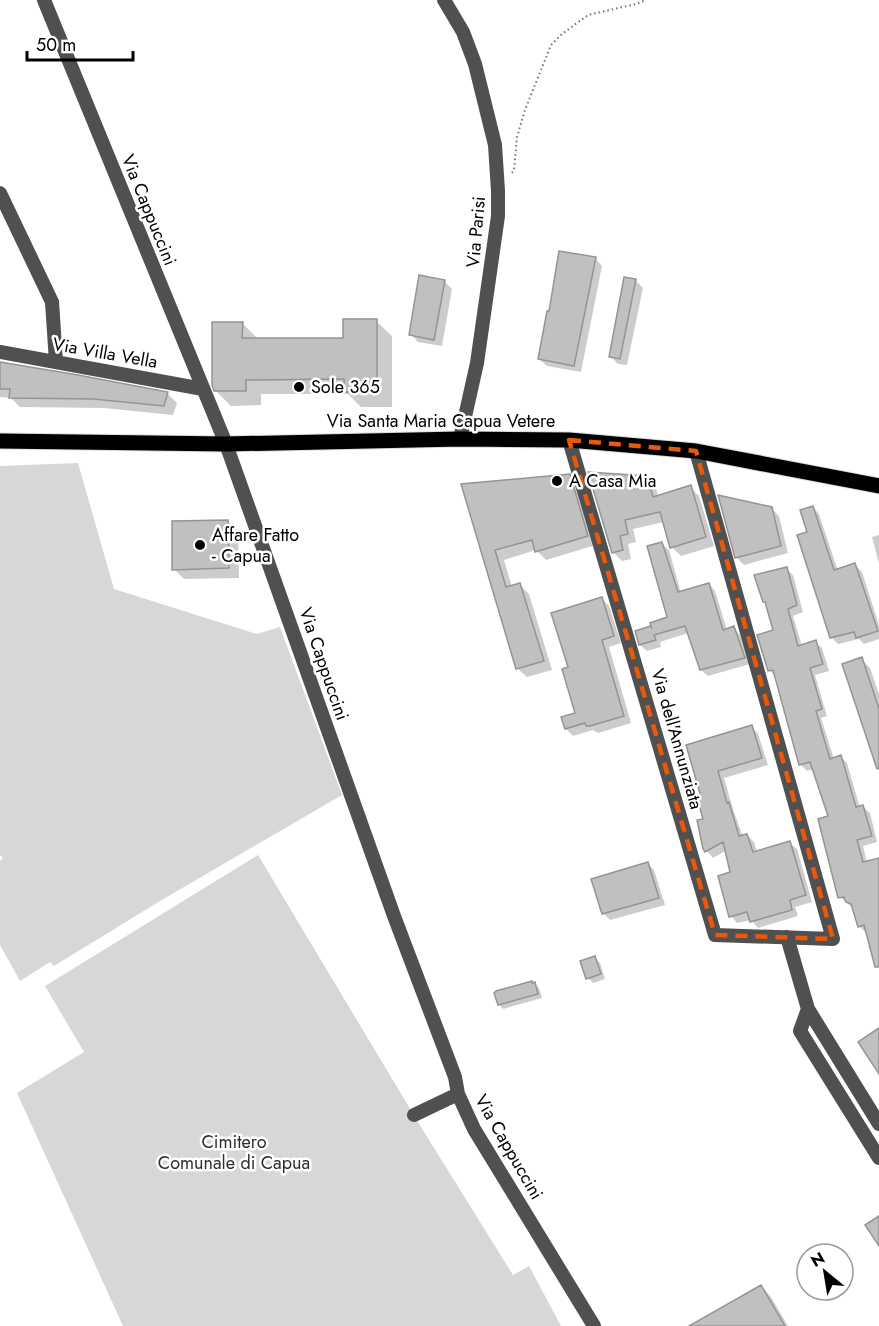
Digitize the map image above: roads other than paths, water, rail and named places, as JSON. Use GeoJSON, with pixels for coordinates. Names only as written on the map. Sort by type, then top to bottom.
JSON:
{"type":"FeatureCollection","features":[{"type":"Feature","properties":{"kind":"main road","name":"Via Santa Maria Capua Vetere"},"geometry":{"type":"LineString","coordinates":[[0,441],[226,444],[460,439],[569,440],[696,451],[879,486]]}},
{"type":"Feature","properties":{"kind":"street","name":"Via Cappuccini"},"geometry":{"type":"LineString","coordinates":[[44,0],[226,444],[386,895],[454,1077],[458,1094],[474,1130],[594,1326]]}},
{"type":"Feature","properties":{"kind":"street","name":"Via Parisi"},"geometry":{"type":"LineString","coordinates":[[444,0],[463,32],[475,64],[495,145],[498,191],[498,216],[477,363],[460,439]]}},
{"type":"Feature","properties":{"kind":"street"},"geometry":{"type":"LineString","coordinates":[[0,193],[52,302],[56,362]]}},
{"type":"Feature","properties":{"kind":"street","name":"Via Villa Vella"},"geometry":{"type":"LineString","coordinates":[[0,352],[203,389]]}},
{"type":"Feature","properties":{"kind":"street","name":"Via dell'Annunziata"},"geometry":{"type":"LineString","coordinates":[[569,440],[715,935],[833,939],[696,451]]}},
{"type":"Feature","properties":{"kind":"street"},"geometry":{"type":"LineString","coordinates":[[787,937],[808,1009],[879,1124]]}},
{"type":"Feature","properties":{"kind":"street"},"geometry":{"type":"LineString","coordinates":[[808,1009],[800,1030],[879,1158]]}},
{"type":"Feature","properties":{"kind":"street"},"geometry":{"type":"LineString","coordinates":[[414,1115],[458,1094]]}},
{"type":"Feature","properties":{"kind":"place","name":"Sole 365"},"geometry":{"type":"Point","coordinates":[299,387]}},
{"type":"Feature","properties":{"kind":"place","name":"A Casa Mia"},"geometry":{"type":"Point","coordinates":[557,481]}},
{"type":"Feature","properties":{"kind":"place","name":"Affare Fatto - Capua"},"geometry":{"type":"Point","coordinates":[200,545]}},
{"type":"Feature","properties":{"kind":"park label","name":"Cimitero Comunale di Capua"},"geometry":{"type":"Point","coordinates":[234,1152]}}]}
